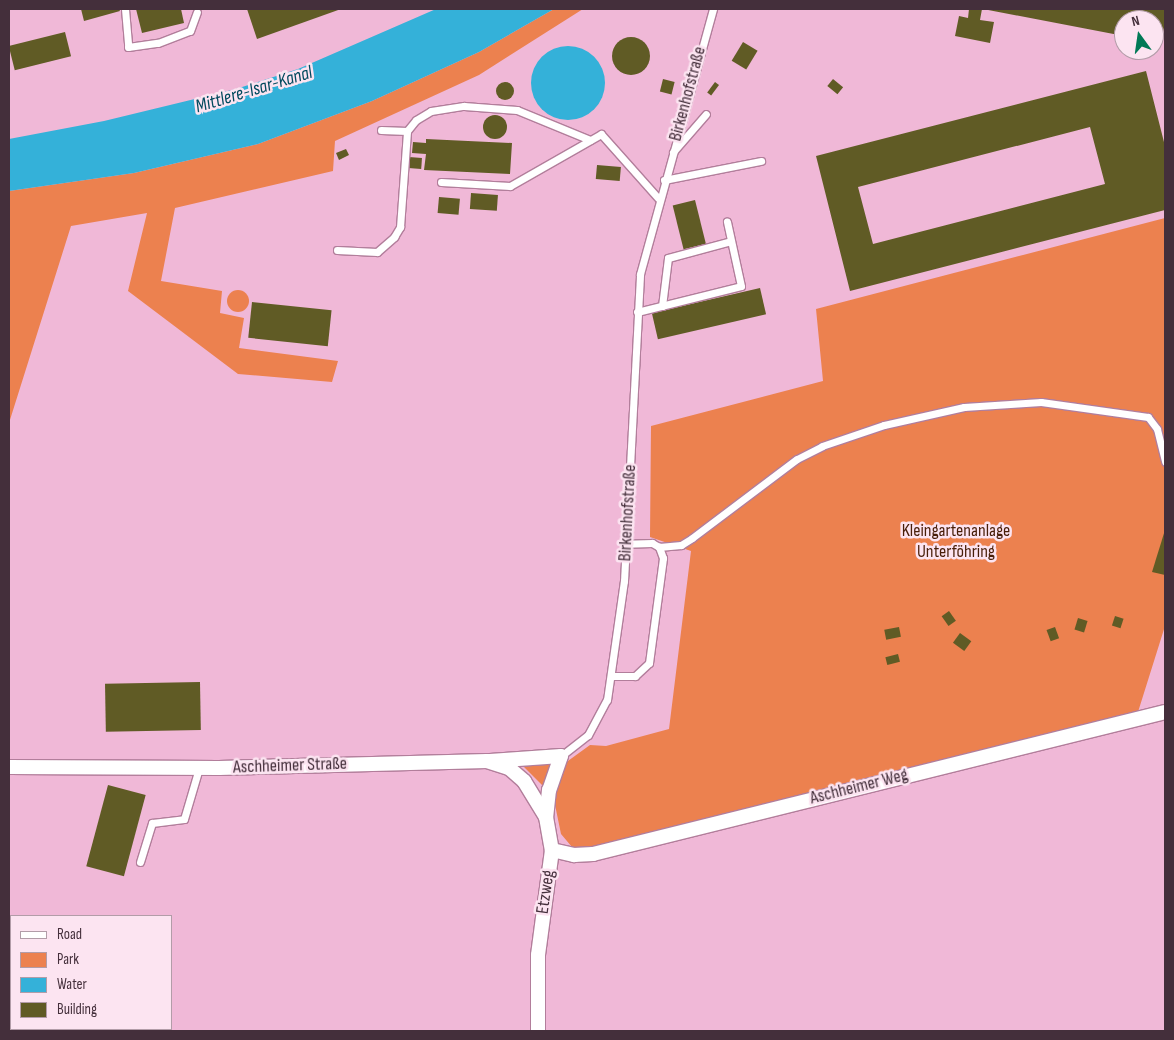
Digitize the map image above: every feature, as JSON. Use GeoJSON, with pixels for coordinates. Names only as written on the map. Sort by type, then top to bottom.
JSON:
{"type":"FeatureCollection","features":[{"type":"Feature","properties":{"kind":"street","name":"Aschheimer Weg"},"geometry":{"type":"LineString","coordinates":[[552,850],[574,855],[593,854],[1165,712]]}},
{"type":"Feature","properties":{"kind":"street"},"geometry":{"type":"LineString","coordinates":[[487,762],[560,756]]}},
{"type":"Feature","properties":{"kind":"street","name":"Etzweg"},"geometry":{"type":"LineString","coordinates":[[538,1031],[538,955],[552,850],[546,818],[549,790],[560,756]]}},
{"type":"Feature","properties":{"kind":"street","name":"Aschheimer Straße"},"geometry":{"type":"LineString","coordinates":[[9,767],[199,768],[487,762],[508,768],[524,781],[546,818]]}},
{"type":"Feature","properties":{"kind":"lane"},"geometry":{"type":"LineString","coordinates":[[125,9],[128,47],[158,43],[190,31],[197,12]]}},
{"type":"Feature","properties":{"kind":"lane","name":"Birkenhofstraße"},"geometry":{"type":"LineString","coordinates":[[560,756],[588,736],[603,714],[612,676],[627,544],[640,274],[658,198],[713,9]]}},
{"type":"Feature","properties":{"kind":"lane"},"geometry":{"type":"LineString","coordinates":[[337,250],[377,252],[394,237],[400,227],[407,131],[416,120],[431,111],[464,106],[517,110],[590,140]]}},
{"type":"Feature","properties":{"kind":"lane"},"geometry":{"type":"LineString","coordinates":[[672,154],[706,114]]}},
{"type":"Feature","properties":{"kind":"lane"},"geometry":{"type":"LineString","coordinates":[[381,130],[407,131]]}},
{"type":"Feature","properties":{"kind":"lane"},"geometry":{"type":"LineString","coordinates":[[440,182],[510,186],[601,134],[658,198]]}},
{"type":"Feature","properties":{"kind":"lane"},"geometry":{"type":"LineString","coordinates":[[664,180],[761,161]]}},
{"type":"Feature","properties":{"kind":"lane"},"geometry":{"type":"LineString","coordinates":[[637,312],[741,286],[727,222]]}},
{"type":"Feature","properties":{"kind":"lane"},"geometry":{"type":"LineString","coordinates":[[662,306],[668,258],[731,241]]}},
{"type":"Feature","properties":{"kind":"lane"},"geometry":{"type":"LineString","coordinates":[[627,544],[652,543],[659,547],[681,545],[797,459],[822,446],[884,425],[956,408],[1040,402],[1148,417],[1157,429],[1165,462]]}},
{"type":"Feature","properties":{"kind":"lane"},"geometry":{"type":"LineString","coordinates":[[612,676],[635,676],[649,663],[663,558],[659,547]]}},
{"type":"Feature","properties":{"kind":"lane"},"geometry":{"type":"LineString","coordinates":[[140,862],[152,823],[184,819],[199,768]]}},
{"type":"Feature","properties":{"kind":"green space"},"geometry":{"type":"Polygon","coordinates":[[[554,9],[583,9],[479,75],[335,141],[333,171],[175,208],[161,281],[222,291],[220,313],[244,318],[239,348],[338,361],[332,382],[238,374],[128,291],[147,213],[71,226],[9,423],[9,191],[134,173],[258,144],[372,101],[479,52],[554,9]]]}},
{"type":"Feature","properties":{"kind":"green space","name":"Kleingartenanlage Unterföhring"},"geometry":{"type":"Polygon","coordinates":[[[1165,218],[1165,626],[1138,712],[583,850],[572,847],[561,834],[554,800],[561,766],[590,745],[606,746],[669,729],[691,551],[650,537],[651,426],[823,381],[816,309],[1165,218]]]}},
{"type":"Feature","properties":{"kind":"green space"},"geometry":{"type":"Polygon","coordinates":[[[238,290],[246,293],[249,301],[246,309],[238,312],[230,309],[227,301],[230,293],[238,290]]]}},
{"type":"Feature","properties":{"kind":"green space"},"geometry":{"type":"Polygon","coordinates":[[[550,763],[545,788],[521,764],[550,763]]]}},
{"type":"Feature","properties":{"kind":"water","name":"Mittlere-Isar-Kanal"},"geometry":{"type":"Polygon","coordinates":[[[436,9],[554,9],[479,52],[372,101],[258,144],[134,173],[9,191],[9,139],[104,121],[236,89],[298,69],[436,9]]]}},
{"type":"Feature","properties":{"kind":"water"},"geometry":{"type":"Polygon","coordinates":[[[568,46],[589,52],[599,62],[605,83],[599,104],[589,114],[568,120],[547,114],[537,104],[531,83],[537,62],[547,52],[568,46]]]}},
{"type":"Feature","properties":{"kind":"building"},"geometry":{"type":"Polygon","coordinates":[[[81,9],[119,9],[120,11],[84,21],[81,9]]]}},
{"type":"Feature","properties":{"kind":"building"},"geometry":{"type":"Polygon","coordinates":[[[136,9],[181,9],[184,23],[142,33],[136,9]]]}},
{"type":"Feature","properties":{"kind":"building"},"geometry":{"type":"Polygon","coordinates":[[[247,9],[341,9],[257,39],[247,9]]]}},
{"type":"Feature","properties":{"kind":"building"},"geometry":{"type":"Polygon","coordinates":[[[969,9],[982,9],[980,20],[994,22],[990,43],[955,36],[959,16],[968,18],[969,9]]]}},
{"type":"Feature","properties":{"kind":"building"},"geometry":{"type":"Polygon","coordinates":[[[983,9],[1165,9],[1164,27],[1164,10],[1114,10],[1114,34],[983,9]]]}},
{"type":"Feature","properties":{"kind":"building"},"geometry":{"type":"Polygon","coordinates":[[[65,32],[71,56],[15,70],[9,46],[65,32]]]}},
{"type":"Feature","properties":{"kind":"building"},"geometry":{"type":"Polygon","coordinates":[[[631,37],[644,43],[650,56],[644,69],[631,75],[618,69],[612,56],[618,43],[631,37]]]}},
{"type":"Feature","properties":{"kind":"building"},"geometry":{"type":"Polygon","coordinates":[[[743,42],[758,51],[746,70],[732,61],[743,42]]]}},
{"type":"Feature","properties":{"kind":"building"},"geometry":{"type":"Polygon","coordinates":[[[1146,71],[1165,146],[1165,210],[850,291],[816,156],[1146,71]],[[1090,127],[858,187],[873,244],[1105,184],[1090,127]]]}},
{"type":"Feature","properties":{"kind":"building"},"geometry":{"type":"Polygon","coordinates":[[[663,79],[675,82],[671,95],[660,92],[663,79]]]}},
{"type":"Feature","properties":{"kind":"building"},"geometry":{"type":"Polygon","coordinates":[[[833,79],[843,87],[837,94],[827,86],[833,79]]]}},
{"type":"Feature","properties":{"kind":"building"},"geometry":{"type":"Polygon","coordinates":[[[501,82],[509,82],[514,87],[512,98],[501,100],[496,95],[496,87],[501,82]]]}},
{"type":"Feature","properties":{"kind":"building"},"geometry":{"type":"Polygon","coordinates":[[[715,82],[719,85],[711,95],[707,92],[715,82]]]}},
{"type":"Feature","properties":{"kind":"building"},"geometry":{"type":"Polygon","coordinates":[[[495,115],[504,118],[507,127],[504,136],[495,139],[486,136],[483,127],[486,118],[495,115]]]}},
{"type":"Feature","properties":{"kind":"building"},"geometry":{"type":"Polygon","coordinates":[[[426,139],[512,143],[510,174],[424,170],[426,154],[412,153],[413,142],[426,143],[426,139]]]}},
{"type":"Feature","properties":{"kind":"building"},"geometry":{"type":"Polygon","coordinates":[[[346,149],[349,155],[339,160],[336,153],[346,149]]]}},
{"type":"Feature","properties":{"kind":"building"},"geometry":{"type":"Polygon","coordinates":[[[409,157],[422,158],[421,169],[408,168],[409,157]]]}},
{"type":"Feature","properties":{"kind":"building"},"geometry":{"type":"Polygon","coordinates":[[[597,165],[621,167],[620,181],[596,179],[597,165]]]}},
{"type":"Feature","properties":{"kind":"building"},"geometry":{"type":"Polygon","coordinates":[[[471,193],[498,195],[497,211],[470,209],[471,193]]]}},
{"type":"Feature","properties":{"kind":"building"},"geometry":{"type":"Polygon","coordinates":[[[439,197],[460,199],[459,215],[438,213],[439,197]]]}},
{"type":"Feature","properties":{"kind":"building"},"geometry":{"type":"Polygon","coordinates":[[[695,200],[706,244],[684,249],[673,206],[695,200]]]}},
{"type":"Feature","properties":{"kind":"building"},"geometry":{"type":"Polygon","coordinates":[[[760,288],[766,314],[658,339],[652,313],[760,288]]]}},
{"type":"Feature","properties":{"kind":"building"},"geometry":{"type":"Polygon","coordinates":[[[252,302],[332,310],[328,346],[248,338],[252,302]]]}},
{"type":"Feature","properties":{"kind":"building"},"geometry":{"type":"Polygon","coordinates":[[[1165,530],[1165,575],[1152,572],[1165,530]]]}},
{"type":"Feature","properties":{"kind":"building"},"geometry":{"type":"Polygon","coordinates":[[[949,611],[956,621],[949,626],[942,616],[949,611]]]}},
{"type":"Feature","properties":{"kind":"building"},"geometry":{"type":"Polygon","coordinates":[[[1115,616],[1124,619],[1120,628],[1112,626],[1115,616]]]}},
{"type":"Feature","properties":{"kind":"building"},"geometry":{"type":"Polygon","coordinates":[[[1078,618],[1088,621],[1084,632],[1074,629],[1078,618]]]}},
{"type":"Feature","properties":{"kind":"building"},"geometry":{"type":"Polygon","coordinates":[[[899,627],[901,637],[886,640],[884,630],[899,627]]]}},
{"type":"Feature","properties":{"kind":"building"},"geometry":{"type":"Polygon","coordinates":[[[1055,627],[1059,638],[1051,641],[1047,630],[1055,627]]]}},
{"type":"Feature","properties":{"kind":"building"},"geometry":{"type":"Polygon","coordinates":[[[960,633],[971,641],[964,651],[953,643],[960,633]]]}},
{"type":"Feature","properties":{"kind":"building"},"geometry":{"type":"Polygon","coordinates":[[[898,654],[900,662],[887,665],[885,657],[898,654]]]}},
{"type":"Feature","properties":{"kind":"building"},"geometry":{"type":"Polygon","coordinates":[[[200,682],[201,730],[106,732],[105,684],[200,682]]]}},
{"type":"Feature","properties":{"kind":"building"},"geometry":{"type":"Polygon","coordinates":[[[108,785],[146,795],[124,876],[86,866],[108,785]]]}}]}
